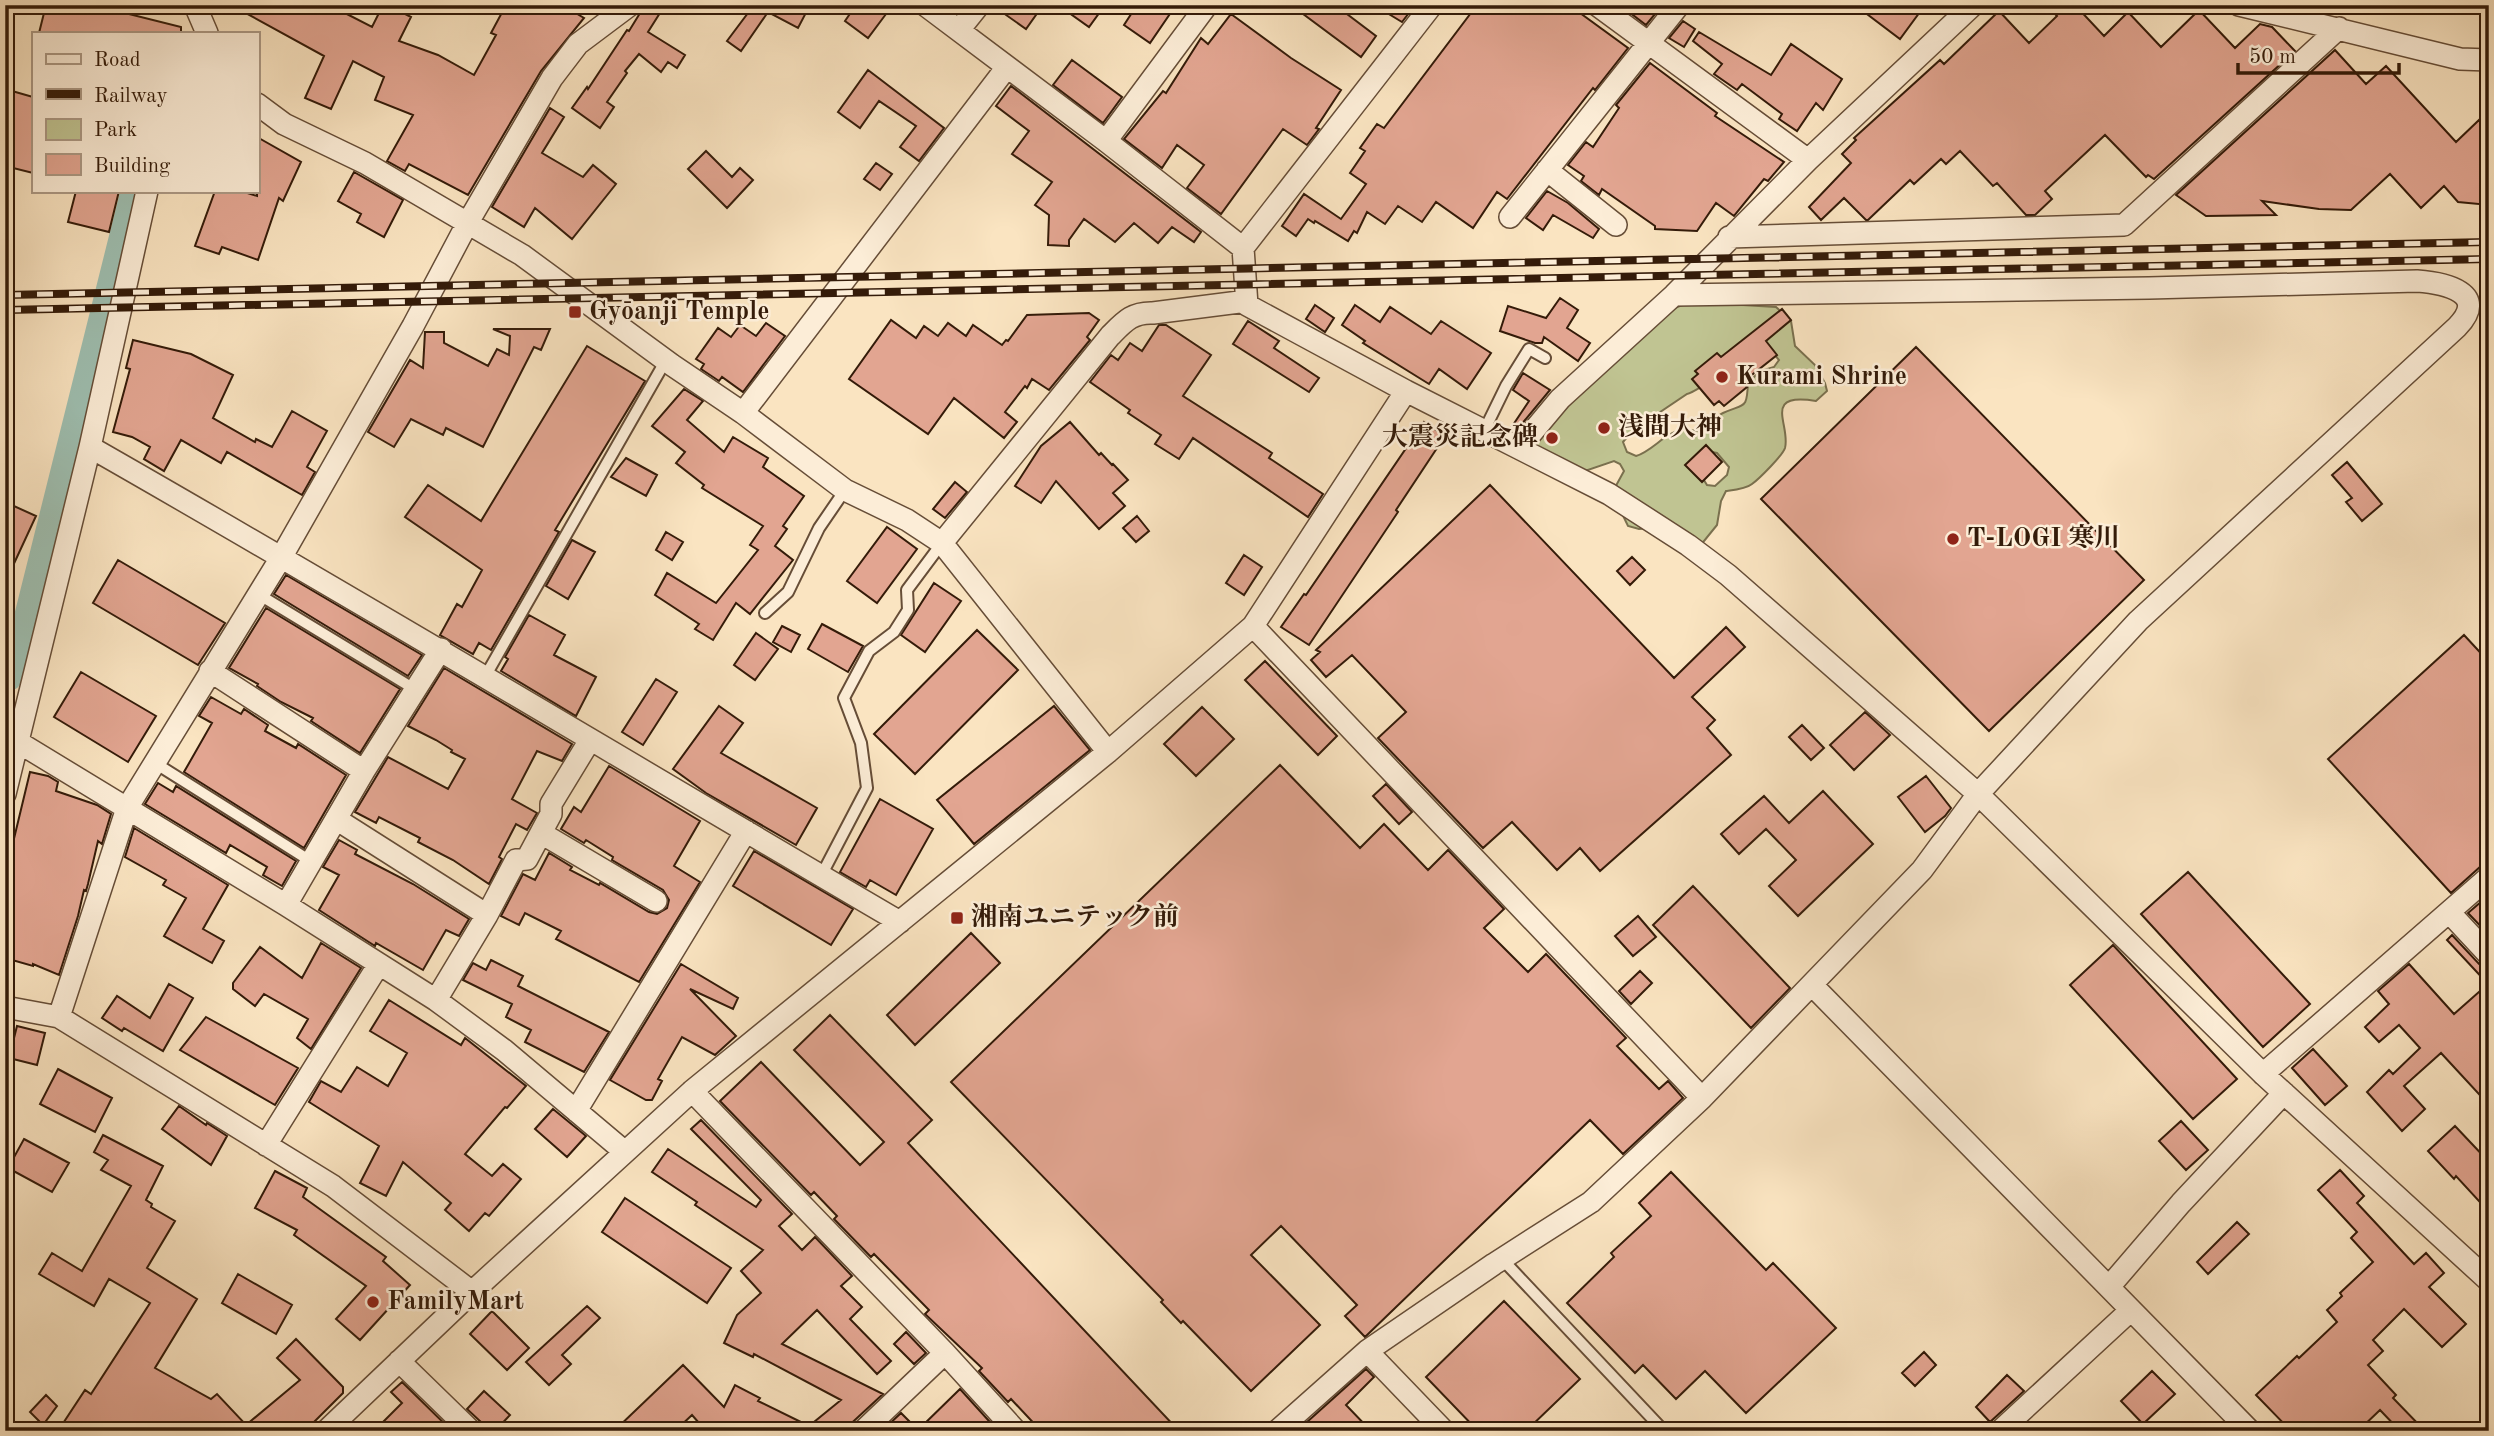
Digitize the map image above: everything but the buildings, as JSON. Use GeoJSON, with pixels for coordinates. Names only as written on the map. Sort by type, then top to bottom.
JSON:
{"type":"FeatureCollection","features":[{"type":"Feature","properties":{"kind":"street"},"geometry":{"type":"LineString","coordinates":[[195,5],[207,32]]}},
{"type":"Feature","properties":{"kind":"street"},"geometry":{"type":"LineString","coordinates":[[59,1017],[127,807],[282,556],[413,326],[467,224],[565,60],[578,44],[629,5]]}},
{"type":"Feature","properties":{"kind":"street"},"geometry":{"type":"LineString","coordinates":[[925,5],[1243,248]]}},
{"type":"Feature","properties":{"kind":"street"},"geometry":{"type":"LineString","coordinates":[[959,30],[979,5]]}},
{"type":"Feature","properties":{"kind":"street"},"geometry":{"type":"LineString","coordinates":[[1106,141],[1207,5]]}},
{"type":"Feature","properties":{"kind":"street"},"geometry":{"type":"LineString","coordinates":[[1432,5],[1243,248],[1247,305],[1406,391],[1609,494],[1688,545],[1728,575],[1978,794],[2263,1074],[2489,1281]]}},
{"type":"Feature","properties":{"kind":"street"},"geometry":{"type":"LineString","coordinates":[[1597,5],[1808,159]]}},
{"type":"Feature","properties":{"kind":"street"},"geometry":{"type":"LineString","coordinates":[[1510,217],[1679,5]]}},
{"type":"Feature","properties":{"kind":"street"},"geometry":{"type":"LineString","coordinates":[[1518,448],[1560,399],[1674,295],[1808,159],[1973,5]]}},
{"type":"Feature","properties":{"kind":"street"},"geometry":{"type":"LineString","coordinates":[[2239,5],[2460,59],[2489,60]]}},
{"type":"Feature","properties":{"kind":"street"},"geometry":{"type":"LineString","coordinates":[[1729,237],[2124,225],[2339,28]]}},
{"type":"Feature","properties":{"kind":"street"},"geometry":{"type":"LineString","coordinates":[[743,413],[1007,67]]}},
{"type":"Feature","properties":{"kind":"street"},"geometry":{"type":"LineString","coordinates":[[259,105],[284,124],[365,163],[522,255],[743,413],[845,490],[908,520],[942,543],[1108,752]]}},
{"type":"Feature","properties":{"kind":"street"},"geometry":{"type":"LineString","coordinates":[[1547,170],[1616,225]]}},
{"type":"Feature","properties":{"kind":"street"},"geometry":{"type":"LineString","coordinates":[[5,794],[18,742],[14,715],[90,447],[147,192]]}},
{"type":"Feature","properties":{"kind":"street"},"geometry":{"type":"LineString","coordinates":[[1277,1431],[1367,1351],[1591,1202],[1702,1098],[1922,870],[1978,794],[2138,621],[2457,327],[2470,310],[2463,294],[2451,287],[2417,281],[1674,295]]}},
{"type":"Feature","properties":{"kind":"street"},"geometry":{"type":"LineString","coordinates":[[942,543],[1110,336],[1124,323],[1139,312],[1153,313],[1247,301]]}},
{"type":"Feature","properties":{"kind":"street"},"geometry":{"type":"LineString","coordinates":[[326,1431],[472,1292],[692,1091],[1108,752],[1253,626],[1406,391]]}},
{"type":"Feature","properties":{"kind":"street"},"geometry":{"type":"LineString","coordinates":[[90,447],[442,649],[590,740],[900,922]]}},
{"type":"Feature","properties":{"kind":"street"},"geometry":{"type":"LineString","coordinates":[[1253,626],[1702,1098]]}},
{"type":"Feature","properties":{"kind":"street"},"geometry":{"type":"LineString","coordinates":[[286,905],[364,771],[442,649]]}},
{"type":"Feature","properties":{"kind":"street"},"geometry":{"type":"LineString","coordinates":[[211,671],[364,771]]}},
{"type":"Feature","properties":{"kind":"street"},"geometry":{"type":"LineString","coordinates":[[436,1000],[487,915],[516,860],[527,859],[551,814],[551,804],[590,740]]}},
{"type":"Feature","properties":{"kind":"street"},"geometry":{"type":"LineString","coordinates":[[18,742],[436,1000],[504,1050],[625,1152]]}},
{"type":"Feature","properties":{"kind":"street"},"geometry":{"type":"LineString","coordinates":[[336,819],[487,915]]}},
{"type":"Feature","properties":{"kind":"street"},"geometry":{"type":"LineString","coordinates":[[576,1111],[746,831]]}},
{"type":"Feature","properties":{"kind":"street"},"geometry":{"type":"LineString","coordinates":[[541,833],[656,901]]}},
{"type":"Feature","properties":{"kind":"street"},"geometry":{"type":"LineString","coordinates":[[2263,1074],[2489,877]]}},
{"type":"Feature","properties":{"kind":"street"},"geometry":{"type":"LineString","coordinates":[[2449,912],[2489,955]]}},
{"type":"Feature","properties":{"kind":"street"},"geometry":{"type":"LineString","coordinates":[[266,1145],[379,964]]}},
{"type":"Feature","properties":{"kind":"street"},"geometry":{"type":"LineString","coordinates":[[1812,985],[2250,1431]]}},
{"type":"Feature","properties":{"kind":"street"},"geometry":{"type":"LineString","coordinates":[[5,1007],[59,1017],[333,1186],[472,1292]]}},
{"type":"Feature","properties":{"kind":"street"},"geometry":{"type":"LineString","coordinates":[[692,1091],[945,1353],[1016,1431]]}},
{"type":"Feature","properties":{"kind":"street"},"geometry":{"type":"LineString","coordinates":[[2109,1287],[2180,1203],[2284,1093]]}},
{"type":"Feature","properties":{"kind":"street"},"geometry":{"type":"LineString","coordinates":[[2000,1431],[2131,1310]]}},
{"type":"Feature","properties":{"kind":"street"},"geometry":{"type":"LineString","coordinates":[[1367,1351],[1444,1431]]}},
{"type":"Feature","properties":{"kind":"street"},"geometry":{"type":"LineString","coordinates":[[863,1431],[945,1353]]}},
{"type":"Feature","properties":{"kind":"street"},"geometry":{"type":"LineString","coordinates":[[399,1361],[471,1431]]}},
{"type":"Feature","properties":{"kind":"lane"},"geometry":{"type":"LineString","coordinates":[[1484,431],[1506,386],[1529,349],[1545,358]]}},
{"type":"Feature","properties":{"kind":"lane"},"geometry":{"type":"LineString","coordinates":[[486,675],[666,360]]}},
{"type":"Feature","properties":{"kind":"lane"},"geometry":{"type":"LineString","coordinates":[[765,613],[788,592],[819,528],[845,490]]}},
{"type":"Feature","properties":{"kind":"lane"},"geometry":{"type":"LineString","coordinates":[[821,876],[867,788],[861,743],[844,698],[869,651],[894,632],[908,610],[907,590],[942,543]]}},
{"type":"Feature","properties":{"kind":"lane"},"geometry":{"type":"LineString","coordinates":[[258,594],[416,690]]}},
{"type":"Feature","properties":{"kind":"lane"},"geometry":{"type":"LineString","coordinates":[[155,763],[312,862]]}},
{"type":"Feature","properties":{"kind":"lane"},"geometry":{"type":"LineString","coordinates":[[1502,1259],[1664,1431]]}},
{"type":"Feature","properties":{"kind":"green space"},"geometry":{"type":"Polygon","coordinates":[[[1691,302],[1776,307],[1791,321],[1795,346],[1815,365],[1827,391],[1816,401],[1799,399],[1789,401],[1784,406],[1782,412],[1785,448],[1752,484],[1726,491],[1721,501],[1717,525],[1700,546],[1651,528],[1628,526],[1612,493],[1624,471],[1620,464],[1614,461],[1585,471],[1535,447],[1533,437],[1666,311],[1691,302]],[[1766,344],[1632,431],[1623,442],[1627,452],[1636,456],[1676,431],[1700,431],[1720,415],[1743,404],[1747,397],[1748,382],[1761,371],[1774,367],[1779,360],[1766,344]],[[1712,452],[1702,477],[1707,485],[1715,486],[1727,475],[1729,467],[1717,453],[1712,452]]]}},
{"type":"Feature","properties":{"kind":"waterway"},"geometry":{"type":"LineString","coordinates":[[10,679],[132,192]]}},
{"type":"Feature","properties":{"kind":"railway"},"geometry":{"type":"LineString","coordinates":[[5,295],[2489,242]]}},
{"type":"Feature","properties":{"kind":"railway"},"geometry":{"type":"LineString","coordinates":[[5,310],[2489,259]]}},
{"type":"Feature","properties":{"kind":"place","name":"Gyōanji Temple"},"geometry":{"type":"Point","coordinates":[575,312]}},
{"type":"Feature","properties":{"kind":"place","name":"Kurami Shrine"},"geometry":{"type":"Point","coordinates":[1722,377]}},
{"type":"Feature","properties":{"kind":"place","name":"浅間大神"},"geometry":{"type":"Point","coordinates":[1604,428]}},
{"type":"Feature","properties":{"kind":"place","name":"大震災記念碑"},"geometry":{"type":"Point","coordinates":[1552,438]}},
{"type":"Feature","properties":{"kind":"place","name":"T-LOGI 寒川"},"geometry":{"type":"Point","coordinates":[1953,539]}},
{"type":"Feature","properties":{"kind":"place","name":"湘南ユニテック前"},"geometry":{"type":"Point","coordinates":[957,918]}},
{"type":"Feature","properties":{"kind":"place","name":"FamilyMart"},"geometry":{"type":"Point","coordinates":[373,1302]}}]}
